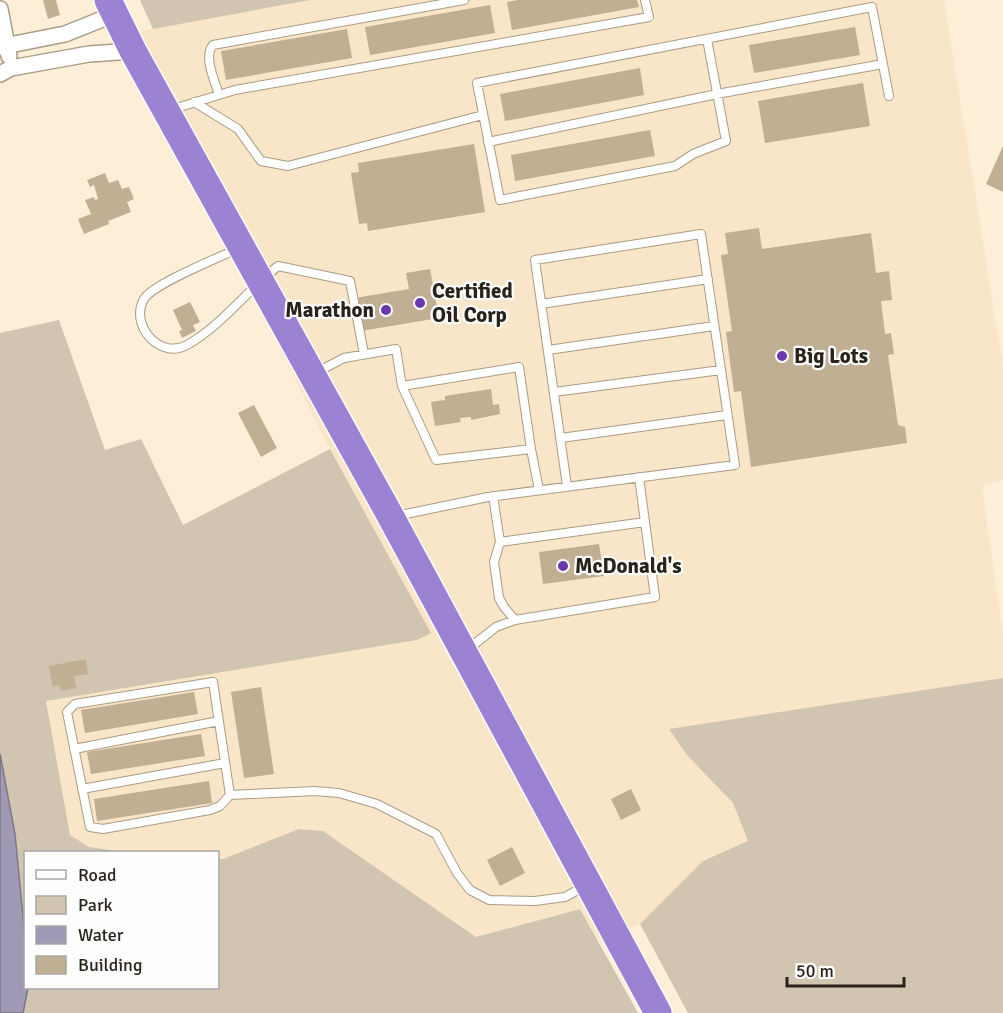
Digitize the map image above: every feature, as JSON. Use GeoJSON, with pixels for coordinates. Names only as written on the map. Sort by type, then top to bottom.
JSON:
{"type":"FeatureCollection","features":[{"type":"Feature","properties":{"kind":"highway"},"geometry":{"type":"LineString","coordinates":[[111,7],[259,281],[391,517],[658,1013]]}},
{"type":"Feature","properties":{"kind":"street"},"geometry":{"type":"LineString","coordinates":[[4,46],[65,33],[111,7]]}},
{"type":"Feature","properties":{"kind":"street"},"geometry":{"type":"LineString","coordinates":[[0,9],[6,71],[89,54],[133,51]]}},
{"type":"Feature","properties":{"kind":"lane"},"geometry":{"type":"LineString","coordinates":[[219,95],[209,60],[209,50],[213,45],[464,0]]}},
{"type":"Feature","properties":{"kind":"lane"},"geometry":{"type":"LineString","coordinates":[[166,111],[246,88],[649,17],[645,0]]}},
{"type":"Feature","properties":{"kind":"lane"},"geometry":{"type":"LineString","coordinates":[[707,39],[726,141],[693,154],[675,166],[500,200],[477,83],[872,7],[889,96]]}},
{"type":"Feature","properties":{"kind":"lane"},"geometry":{"type":"LineString","coordinates":[[488,142],[717,94],[883,64]]}},
{"type":"Feature","properties":{"kind":"lane"},"geometry":{"type":"LineString","coordinates":[[194,102],[238,129],[261,160],[288,166],[483,115]]}},
{"type":"Feature","properties":{"kind":"lane"},"geometry":{"type":"LineString","coordinates":[[391,517],[493,496],[735,465],[701,234],[535,260],[567,486]]}},
{"type":"Feature","properties":{"kind":"lane"},"geometry":{"type":"LineString","coordinates":[[241,247],[156,288],[144,300],[140,315],[144,330],[153,342],[170,350],[186,346],[278,266],[350,281],[364,354]]}},
{"type":"Feature","properties":{"kind":"lane"},"geometry":{"type":"LineString","coordinates":[[541,304],[708,279]]}},
{"type":"Feature","properties":{"kind":"lane"},"geometry":{"type":"LineString","coordinates":[[548,350],[714,326]]}},
{"type":"Feature","properties":{"kind":"lane"},"geometry":{"type":"LineString","coordinates":[[311,375],[345,358],[396,349],[402,386],[436,460],[531,449]]}},
{"type":"Feature","properties":{"kind":"lane"},"geometry":{"type":"LineString","coordinates":[[402,386],[519,367],[539,490]]}},
{"type":"Feature","properties":{"kind":"lane"},"geometry":{"type":"LineString","coordinates":[[554,392],[721,370]]}},
{"type":"Feature","properties":{"kind":"lane"},"geometry":{"type":"LineString","coordinates":[[561,438],[727,415]]}},
{"type":"Feature","properties":{"kind":"lane"},"geometry":{"type":"LineString","coordinates":[[464,652],[496,627],[515,620],[655,597],[639,477]]}},
{"type":"Feature","properties":{"kind":"lane"},"geometry":{"type":"LineString","coordinates":[[493,496],[500,542],[494,562],[499,598],[504,608],[515,620]]}},
{"type":"Feature","properties":{"kind":"lane"},"geometry":{"type":"LineString","coordinates":[[500,542],[645,522]]}},
{"type":"Feature","properties":{"kind":"lane"},"geometry":{"type":"LineString","coordinates":[[230,795],[213,682],[75,704],[67,712],[90,827],[95,829],[210,810],[220,806],[230,795],[315,791],[339,793],[376,804],[436,834],[457,873],[470,891],[489,900],[535,901],[565,897],[589,884]]}},
{"type":"Feature","properties":{"kind":"lane"},"geometry":{"type":"LineString","coordinates":[[74,749],[219,721]]}},
{"type":"Feature","properties":{"kind":"lane"},"geometry":{"type":"LineString","coordinates":[[82,789],[225,763]]}},
{"type":"Feature","properties":{"kind":"shaded area"},"geometry":{"type":"Polygon","coordinates":[[[310,0],[944,0],[1003,366],[1003,480],[982,486],[1003,635],[1003,678],[957,686],[687,755],[733,803],[748,841],[703,861],[640,924],[600,942],[580,909],[476,937],[323,831],[299,829],[223,859],[219,859],[219,851],[118,851],[89,847],[70,835],[46,701],[417,640],[431,633],[330,449],[124,34],[310,0]]]}},
{"type":"Feature","properties":{"kind":"green space"},"geometry":{"type":"Polygon","coordinates":[[[140,0],[310,0],[153,29],[140,0]]]}},
{"type":"Feature","properties":{"kind":"green space"},"geometry":{"type":"Polygon","coordinates":[[[59,320],[105,450],[141,439],[183,525],[330,449],[431,633],[417,640],[46,701],[70,835],[89,847],[118,851],[24,851],[24,927],[15,834],[0,754],[0,333],[59,320]]]}},
{"type":"Feature","properties":{"kind":"green space"},"geometry":{"type":"Polygon","coordinates":[[[1003,678],[1003,1013],[688,1013],[640,924],[703,861],[748,841],[733,803],[687,755],[669,729],[1003,678]]]}},
{"type":"Feature","properties":{"kind":"green space"},"geometry":{"type":"Polygon","coordinates":[[[299,829],[323,831],[476,937],[580,909],[638,1013],[23,1013],[28,989],[219,989],[219,859],[299,829]]]}},
{"type":"Feature","properties":{"kind":"water"},"geometry":{"type":"Polygon","coordinates":[[[0,754],[15,834],[24,927],[24,989],[28,989],[23,1013],[0,1013],[0,754]]]}},
{"type":"Feature","properties":{"kind":"building"},"geometry":{"type":"Polygon","coordinates":[[[43,0],[56,0],[60,15],[48,19],[43,0]]]}},
{"type":"Feature","properties":{"kind":"building"},"geometry":{"type":"Polygon","coordinates":[[[518,0],[637,0],[639,7],[512,30],[507,2],[518,0]]]}},
{"type":"Feature","properties":{"kind":"building"},"geometry":{"type":"Polygon","coordinates":[[[490,5],[495,33],[370,55],[365,27],[490,5]]]}},
{"type":"Feature","properties":{"kind":"building"},"geometry":{"type":"Polygon","coordinates":[[[855,27],[860,55],[754,73],[749,45],[855,27]]]}},
{"type":"Feature","properties":{"kind":"building"},"geometry":{"type":"Polygon","coordinates":[[[347,29],[352,58],[226,80],[221,51],[347,29]]]}},
{"type":"Feature","properties":{"kind":"building"},"geometry":{"type":"Polygon","coordinates":[[[640,68],[644,95],[505,121],[500,94],[640,68]]]}},
{"type":"Feature","properties":{"kind":"building"},"geometry":{"type":"Polygon","coordinates":[[[863,83],[870,126],[765,143],[758,101],[863,83]]]}},
{"type":"Feature","properties":{"kind":"building"},"geometry":{"type":"Polygon","coordinates":[[[650,130],[655,156],[515,181],[511,155],[650,130]]]}},
{"type":"Feature","properties":{"kind":"building"},"geometry":{"type":"Polygon","coordinates":[[[474,144],[485,212],[368,231],[367,223],[359,224],[351,173],[359,172],[358,163],[474,144]]]}},
{"type":"Feature","properties":{"kind":"building"},"geometry":{"type":"Polygon","coordinates":[[[1003,146],[1003,192],[986,184],[1003,146]]]}},
{"type":"Feature","properties":{"kind":"building"},"geometry":{"type":"Polygon","coordinates":[[[105,173],[109,183],[118,180],[122,189],[129,187],[134,199],[127,202],[131,212],[84,234],[78,219],[91,214],[85,200],[94,197],[95,200],[98,199],[94,185],[90,187],[87,180],[105,173]]]}},
{"type":"Feature","properties":{"kind":"building"},"geometry":{"type":"Polygon","coordinates":[[[759,228],[762,249],[871,233],[876,273],[889,271],[892,300],[881,301],[885,334],[891,333],[894,354],[888,355],[898,425],[905,427],[907,443],[751,467],[741,391],[734,392],[726,332],[732,331],[721,255],[728,254],[725,233],[759,228]]]}},
{"type":"Feature","properties":{"kind":"building"},"geometry":{"type":"Polygon","coordinates":[[[430,269],[439,318],[361,331],[355,298],[409,289],[406,273],[430,269]]]}},
{"type":"Feature","properties":{"kind":"building"},"geometry":{"type":"Polygon","coordinates":[[[190,302],[200,322],[193,325],[196,331],[182,338],[179,331],[182,330],[173,310],[190,302]]]}},
{"type":"Feature","properties":{"kind":"building"},"geometry":{"type":"Polygon","coordinates":[[[491,389],[493,405],[499,404],[500,414],[471,420],[471,417],[460,418],[461,422],[435,426],[431,402],[445,400],[445,396],[491,389]]]}},
{"type":"Feature","properties":{"kind":"building"},"geometry":{"type":"Polygon","coordinates":[[[254,405],[277,448],[261,457],[238,413],[254,405]]]}},
{"type":"Feature","properties":{"kind":"building"},"geometry":{"type":"Polygon","coordinates":[[[599,544],[604,576],[543,584],[539,552],[599,544]]]}},
{"type":"Feature","properties":{"kind":"building"},"geometry":{"type":"Polygon","coordinates":[[[86,659],[88,674],[74,676],[76,688],[61,691],[60,685],[53,687],[49,666],[86,659]]]}},
{"type":"Feature","properties":{"kind":"building"},"geometry":{"type":"Polygon","coordinates":[[[261,687],[274,774],[244,778],[231,692],[261,687]]]}},
{"type":"Feature","properties":{"kind":"building"},"geometry":{"type":"Polygon","coordinates":[[[194,692],[198,714],[85,733],[81,710],[194,692]]]}},
{"type":"Feature","properties":{"kind":"building"},"geometry":{"type":"Polygon","coordinates":[[[201,734],[205,756],[91,774],[87,752],[201,734]]]}},
{"type":"Feature","properties":{"kind":"building"},"geometry":{"type":"Polygon","coordinates":[[[209,781],[212,803],[97,821],[94,799],[209,781]]]}},
{"type":"Feature","properties":{"kind":"building"},"geometry":{"type":"Polygon","coordinates":[[[631,789],[641,810],[621,820],[611,799],[631,789]]]}},
{"type":"Feature","properties":{"kind":"building"},"geometry":{"type":"Polygon","coordinates":[[[512,847],[525,873],[500,886],[487,860],[512,847]]]}},
{"type":"Feature","properties":{"kind":"place","name":"Certified Oil Corp"},"geometry":{"type":"Point","coordinates":[420,303]}},
{"type":"Feature","properties":{"kind":"place","name":"Marathon"},"geometry":{"type":"Point","coordinates":[386,310]}},
{"type":"Feature","properties":{"kind":"place","name":"Big Lots"},"geometry":{"type":"Point","coordinates":[782,356]}},
{"type":"Feature","properties":{"kind":"place","name":"McDonald's"},"geometry":{"type":"Point","coordinates":[563,566]}}]}
